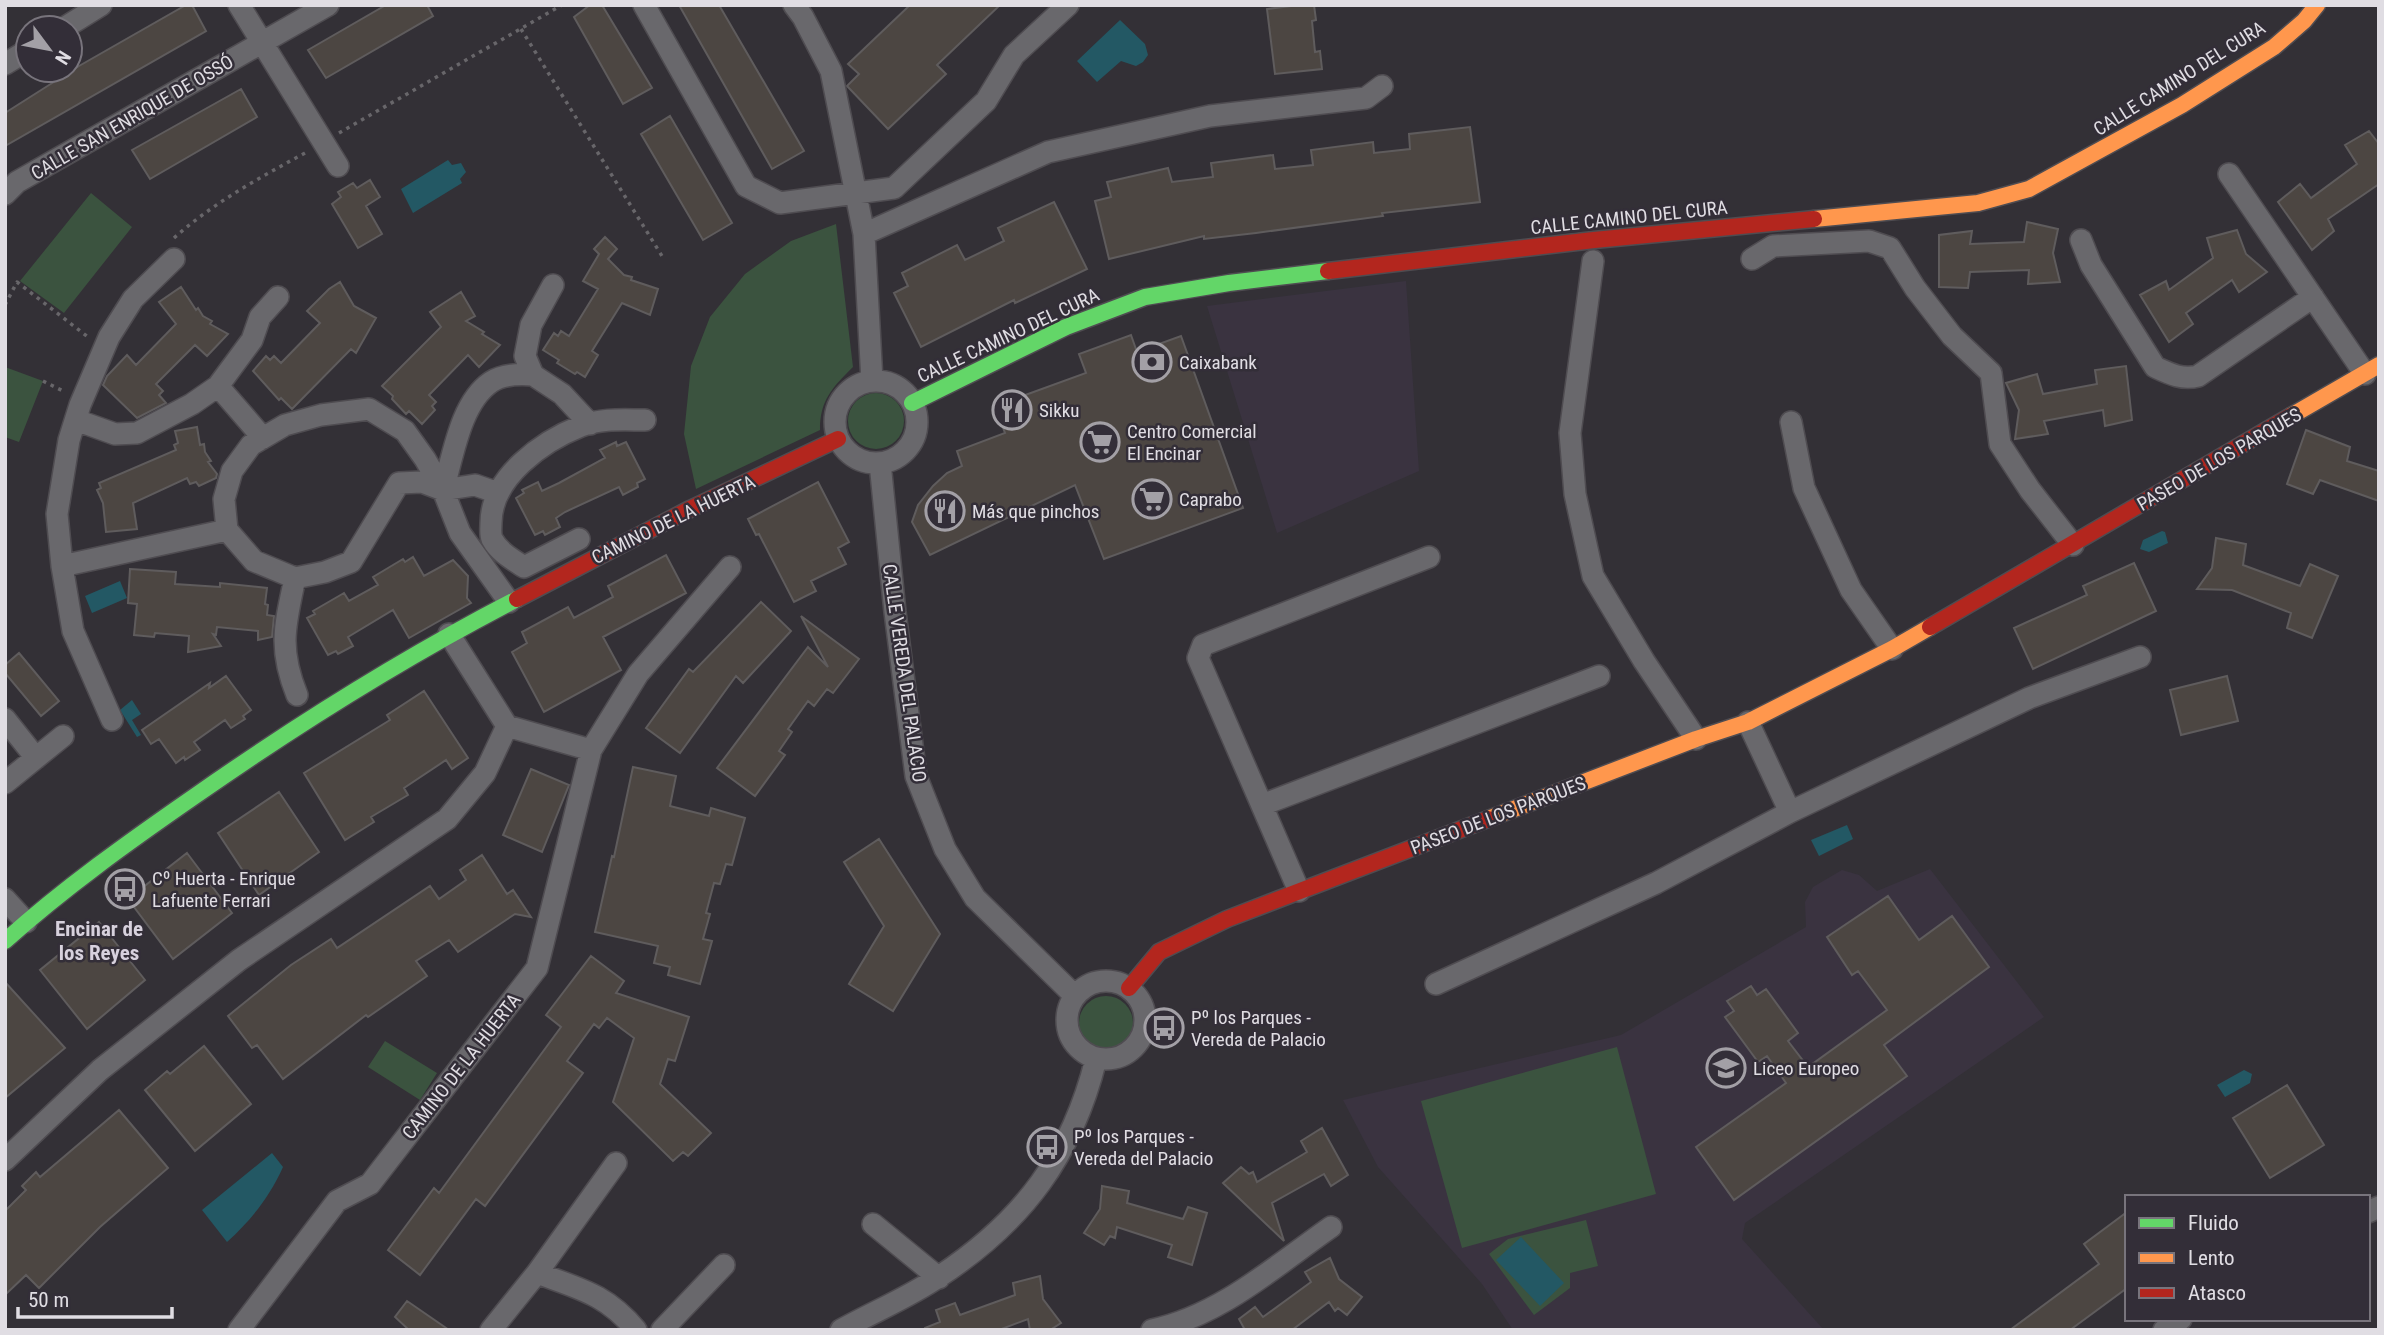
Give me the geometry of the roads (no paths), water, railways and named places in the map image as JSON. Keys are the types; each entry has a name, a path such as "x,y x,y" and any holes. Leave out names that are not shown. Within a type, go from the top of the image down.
{"street":[{"path":"84,16 101,5"},
{"path":"239,5 338,166"},
{"name":"CALLE SAN ENRIQUE DE OSSÓ","path":"5,194 17,182 328,5"},
{"path":"644,5 746,186 780,203 894,188 986,101 1014,55 1068,5"},
{"name":"CALLE CAMINO DEL CURA","path":"912,403 1066,327 1145,297 1229,283 1594,240 1978,203 2029,189 2076,166 2182,105 2274,47 2304,21 2317,5"},
{"path":"804,9 831,71 864,234 872,382"},
{"path":"864,234 1048,152 1210,116 1366,98 1382,86"},
{"name":"PASEO DE LOS PARQUES","path":"1129,988 1158,951 1227,919 1696,739 1748,722 1892,649 2372,369 2313,298 2229,174"},
{"path":"2081,240 2091,265 2155,367 2172,376 2198,376 2313,298"},
{"path":"1752,259 1773,246 1869,241 1889,248 1915,288 1952,336 1991,373 2000,444 2030,490 2073,545"},
{"path":"112,720 73,631 57,514 69,440 108,337 133,299 173,250"},
{"path":"1593,261 1570,433 1575,494 1593,576 1644,661 1696,739"},
{"path":"553,285 531,325 525,356 533,374 562,394 590,424"},
{"path":"76,420 115,434 137,433 191,404 218,386 252,340 260,317 278,296"},
{"path":"443,490 456,434 477,395 492,381 514,374 533,374"},
{"path":"872,382 888,383 902,391 912,403 916,418 915,434 907,448 895,458 880,463 863,461 848,453 838,439 835,424 837,409 845,395 857,386 872,382"},
{"path":"218,386 263,438"},
{"path":"498,493 475,485 443,490 422,482 399,483 351,562 325,572 295,578 254,561 227,530 224,499 232,471 251,445 297,421 369,409 405,432 425,459 443,490 460,533 509,602"},
{"name":"CAMINO DE LA HUERTA","path":"579,539 524,566 504,554 491,537 491,513 498,493 512,473 547,443 606,420 645,420"},
{"path":"1791,422 1804,488 1851,590 1892,649"},
{"name":"CAMINO DE LA HUERTA","path":"5,941 143,832 254,755 449,634 690,509 838,439"},
{"name":"CALLE VEREDA DEL PALACIO","path":"880,463 893,600 916,776 945,849 975,898 1075,996"},
{"path":"62,566 227,530"},
{"path":"1299,891 1198,657 1203,645 1429,557"},
{"name":"CAMINO DE LA HUERTA","path":"239,1330 337,1201 369,1184 537,968 590,750 638,674 730,567"},
{"path":"295,578 284,628 287,670 297,695"},
{"path":"449,634 507,726 590,750"},
{"path":"1436,984 1656,883 1790,812 2029,698 2140,657"},
{"path":"1262,805 1600,676"},
{"path":"5,719 36,758"},
{"path":"1748,722 1790,812"},
{"path":"5,1160 100,1070 240,960 447,819 485,773 507,726"},
{"path":"5,783 63,736"},
{"path":"5,899 26,922"},
{"path":"1095,982 1119,982 1129,988 1139,998 1146,1024 1134,1049 1110,1060 1096,1059 1084,1053 1069,1033 1069,1007 1075,996 1095,982"},
{"path":"841,1330 939,1278 995,1237 1030,1199 1060,1154 1087,1097 1096,1059"},
{"path":"491,1330 537,1273 616,1163"},
{"path":"873,1224 939,1278"},
{"path":"1152,1330 1178,1324 1217,1306 1331,1227"},
{"path":"662,1330 724,1265"},
{"path":"537,1273 600,1297 623,1314 636,1330"}],"water":[{"path":"1120,20 1145,44 1148,55 1136,66 1121,61 1097,82 1077,61"},
{"path":"448,160 452,165 461,163 466,172 460,179 462,183 413,213 401,189"},
{"path":"2165,532 2168,543 2149,552 2140,549 2143,540"},
{"path":"120,581 127,598 92,613 85,596"},
{"path":"132,700 141,714 132,720 141,735 137,737 120,710"},
{"path":"1847,825 1853,839 1819,856 1811,840"},
{"path":"2244,1070 2252,1074 2250,1083 2225,1097 2217,1085"},
{"path":"272,1153 283,1167 278,1178 259,1208 227,1242 202,1210"},
{"path":"1521,1237 1564,1283 1540,1306 1496,1260"}],"place":[{"name":"Caixabank","path":"1152,362"},
{"name":"Sikku","path":"1012,410"},
{"name":"Centro Comercial El Encinar","path":"1100,442"},
{"name":"Caprabo","path":"1152,499"},
{"name":"Más que pinchos","path":"945,511"},
{"name":"Cº Huerta - Enrique Lafuente Ferrari","path":"125,889"},
{"name":"Pº los Parques - Vereda de Palacio","path":"1164,1028"},
{"name":"Liceo Europeo","path":"1726,1068"},
{"name":"Pº los Parques - Vereda del Palacio","path":"1047,1147"}],"district":[{"name":"Encinar de los Reyes","path":"99,941"}]}
